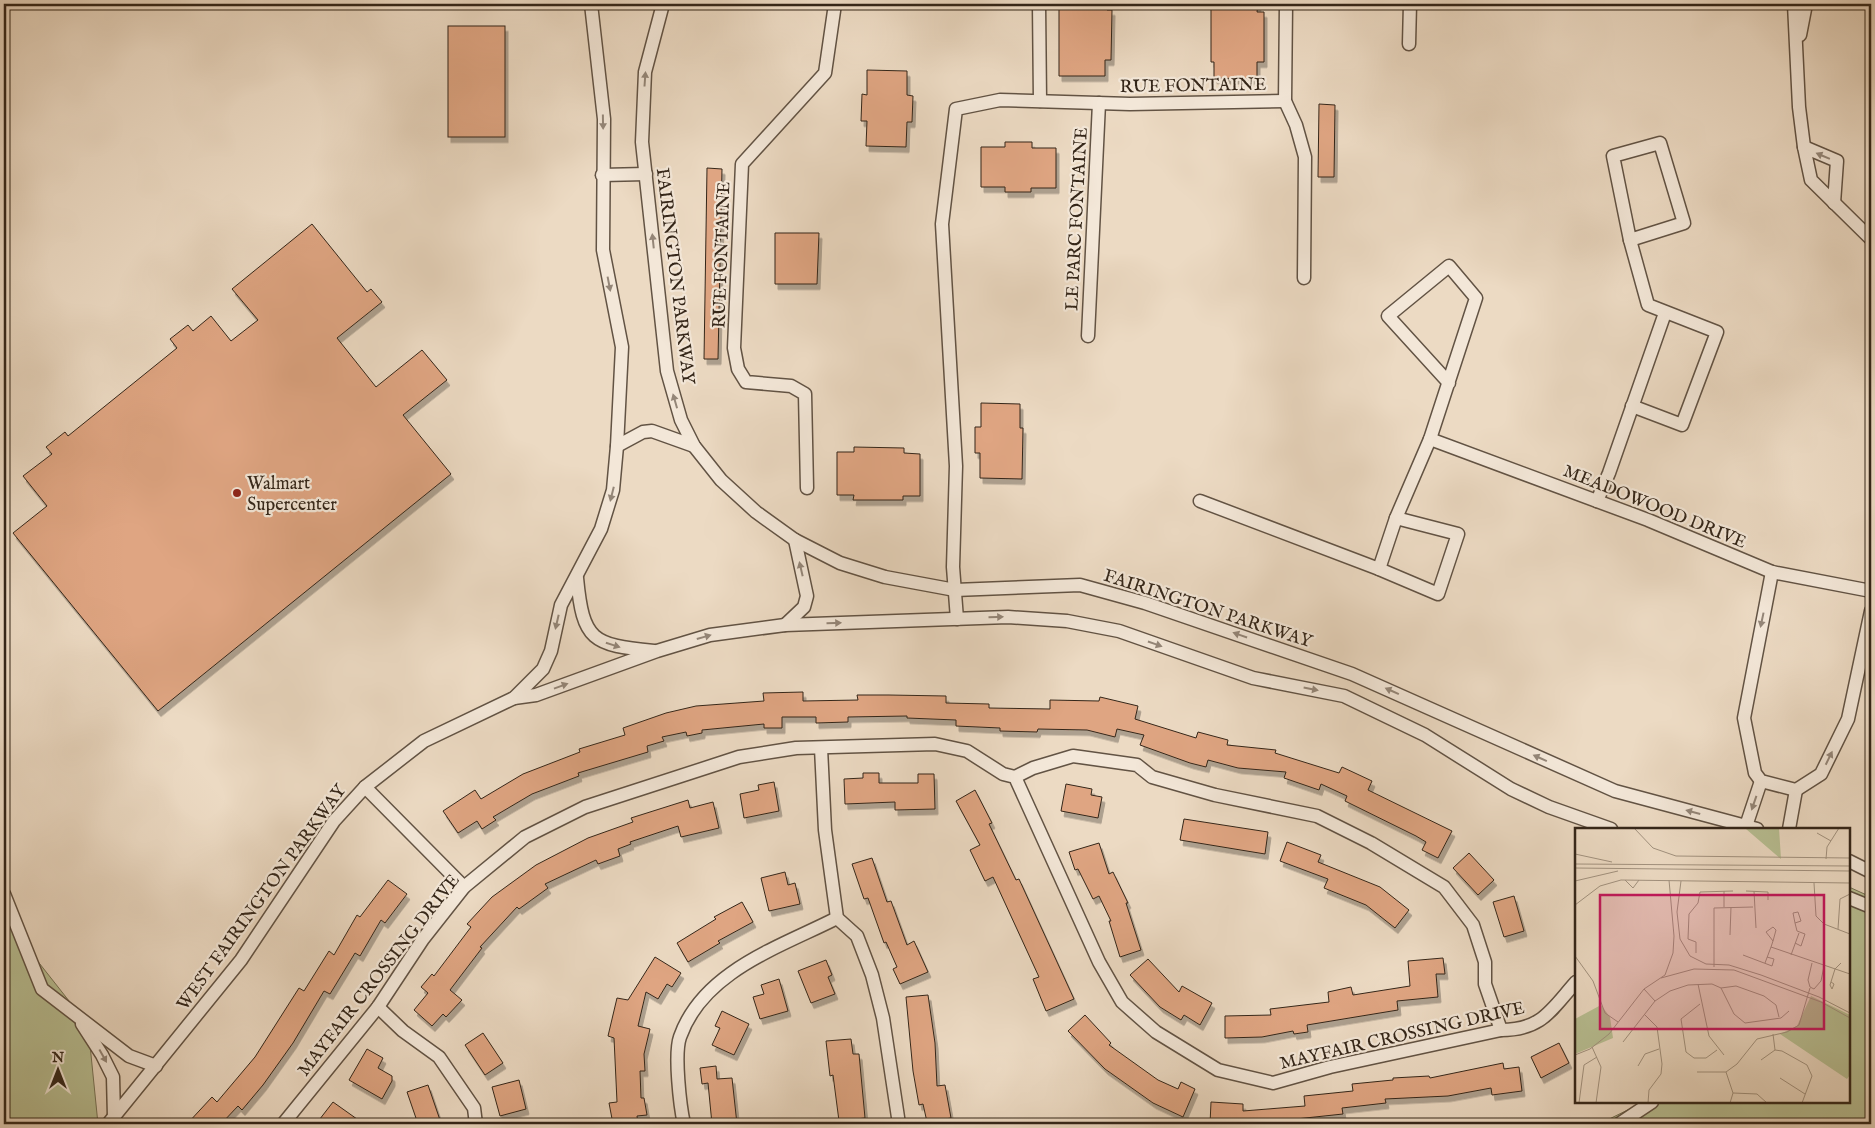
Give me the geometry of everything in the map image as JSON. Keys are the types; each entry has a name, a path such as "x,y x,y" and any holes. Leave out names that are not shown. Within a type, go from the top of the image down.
{"street":[{"path":"591,4 604,119 602,174 603,250 622,347 617,446"},
{"name":"FAIRINGTON PARKWAY","path":"663,4 645,72 642,142 667,371 681,420 694,446 721,480 756,512 795,540 840,562 885,577 955,590 1080,585 1145,603 1352,674 1615,791 1749,828"},
{"name":"RUE FONTAINE","path":"807,488 805,394 791,386 746,382 738,369 734,348 742,164 825,73 835,4"},
{"path":"1039,4 1040,101"},
{"path":"1285,102 1286,4"},
{"path":"1409,44 1410,4"},
{"path":"1794,4 1796,55 1804,147 1811,180 1871,239"},
{"path":"1796,55 1806,4"},
{"name":"RUE FONTAINE","path":"955,590 953,567 956,466 942,224 956,109 1000,100 1099,103 1285,102 1296,125 1305,157 1304,278"},
{"name":"LE PARC FONTAINE","path":"1088,336 1099,103"},
{"path":"1630,240 1684,223 1660,143 1613,156 1630,240 1648,305 1717,332 1682,425 1632,406"},
{"path":"1804,147 1837,162 1834,203"},
{"path":"602,174 646,174"},
{"path":"1379,569 1396,518 1430,439 1449,383 1476,298 1449,266 1388,316 1449,383"},
{"path":"1597,501 1609,473 1665,313"},
{"path":"617,446 643,432 652,431 694,446"},
{"name":"MEADOWOOD DRIVE","path":"1430,439 1648,520 1772,572 1871,591"},
{"name":"WEST FAIRINGTON PARKWAY","path":"111,1120 241,960 334,821 365,787 424,741 514,698 543,669 551,652 561,605 577,578 601,529 611,498 617,446"},
{"path":"1200,501 1379,569 1438,594 1458,534 1396,518"},
{"path":"785,625 804,607 807,596 795,540"},
{"path":"1772,572 1744,718 1755,773 1761,781 1796,790 1821,774 1848,719 1871,611"},
{"path":"577,578 584,623 595,636 612,647 657,651"},
{"path":"955,590 957,619"},
{"path":"514,698 536,695 657,651 710,635 785,625 1008,617 1066,620 1110,629 1253,678 1344,696 1425,735 1511,789 1549,807 1609,828"},
{"name":"MAYFAIR CROSSING DRIVE","path":"283,1124 378,1007 423,939 464,887 525,837 585,806 739,758 796,748 935,744 967,751 1003,774 1015,777 1099,962 1122,1002 1156,1032 1218,1070 1272,1083 1330,1067 1501,1030 1516,1030 1542,1020 1575,983"},
{"path":"821,748 825,830 837,918 858,936 872,975 883,1018 899,1124"},
{"path":"1015,777 1032,768 1073,756 1137,765 1152,777 1206,793 1317,816 1371,843 1444,887 1473,924 1485,962 1485,984 1501,1030"},
{"path":"1749,828 1761,781"},
{"path":"365,787 464,887"},
{"path":"1789,828 1796,790"},
{"path":"1850,861 1871,872"},
{"path":"4,894 42,989 129,1056 156,1066"},
{"path":"1850,898 1871,907"},
{"path":"684,1124 679,1099 679,1038 701,997 738,967 837,918"},
{"path":"378,1007 403,1031 438,1057 474,1108 476,1124"},
{"path":"76,1015 113,1076 111,1120"},
{"path":"1619,1124 1650,1103"}],"green space":[{"path":"1850,887 1871,897 1871,1124 1599,1124 1642,1103 1850,1103"},
{"path":"6,921 88,1025 98,1124 4,1124 4,922"}],"building":[{"path":"1063,4 1107,4 1107,10 1112,10 1111,60 1105,60 1105,76 1059,76 1059,9 1063,9"},
{"path":"1211,4 1258,4 1257,12 1264,12 1264,62 1257,62 1257,79 1214,78 1214,62 1211,62"},
{"path":"448,26 505,26 505,137 448,137"},
{"path":"867,70 907,71 907,95 913,96 912,122 907,122 906,147 866,146 867,121 861,121 862,94 867,95"},
{"path":"1319,104 1335,105 1334,177 1318,177"},
{"path":"1005,142 1032,142 1032,148 1056,148 1056,188 1031,188 1031,192 1005,192 1005,187 981,187 981,147 1005,147"},
{"path":"707,168 722,169 718,359 704,359"},
{"path":"312,224 367,292 371,289 382,302 337,338 376,387 422,350 447,380 403,415 451,474 158,711 13,533 47,506 23,476 52,454 46,447 65,432 68,436 177,348 170,339 188,325 193,331 211,316 231,341 258,320 232,289"},
{"path":"775,233 819,233 817,284 775,284"},
{"path":"981,403 1020,404 1020,428 1023,428 1022,479 980,478 980,453 975,453 975,427 981,427"},
{"path":"854,447 904,448 904,453 920,454 920,496 903,496 903,500 853,500 854,495 837,495 837,452 854,452"},
{"path":"803,692 803,701 858,700 857,695 946,696 946,703 989,704 989,708 1050,709 1050,700 1099,701 1100,697 1138,706 1135,719 1196,738 1198,732 1228,740 1227,745 1276,750 1275,753 1339,773 1342,767 1372,781 1368,790 1452,831 1438,858 1422,850 1426,842 1345,801 1347,796 1321,784 1319,790 1284,778 1286,772 1238,768 1208,760 1206,767 1190,763 1140,745 1144,735 1117,729 1115,737 1087,730 1038,729 1037,732 1000,731 1000,728 956,726 956,720 907,718 907,716 848,717 848,722 816,723 816,717 782,717 782,728 764,728 764,724 702,730 702,733 687,736 686,732 662,737 664,741 647,746 648,752 578,773 579,776 532,794 493,817 496,820 482,829 477,821 458,833 443,811 475,790 481,799 523,774 580,752 579,749 625,735 623,728 666,713 696,706 764,701 763,693"},
{"path":"863,773 879,773 879,783 918,783 918,774 934,774 935,809 895,810 895,802 845,804 844,779 863,778"},
{"path":"774,782 779,811 744,818 740,794 759,790 758,785"},
{"path":"1066,784 1092,789 1091,795 1102,797 1098,818 1061,811"},
{"path":"975,790 992,823 989,824 1016,880 1019,879 1074,999 1046,1011 1033,979 1039,977 993,877 985,881 970,850 980,845 956,801"},
{"path":"688,800 690,808 713,802 719,828 681,837 678,826 630,842 631,844 618,849 620,856 598,864 596,860 545,884 548,888 519,909 517,907 480,947 482,948 450,990 462,1000 446,1017 443,1014 432,1026 414,1010 428,993 421,987 432,974 434,976 471,927 467,924 492,897 536,865 588,838 633,822 631,818"},
{"path":"1184,819 1268,832 1265,854 1180,840"},
{"path":"1287,842 1321,855 1318,862 1380,887 1409,910 1395,928 1366,905 1324,888 1328,879 1280,861"},
{"path":"1099,843 1109,874 1113,872 1128,903 1126,903 1141,950 1120,957 1109,921 1111,921 1099,896 1093,899 1078,869 1075,870 1069,852"},
{"path":"1469,853 1494,880 1478,895 1453,868"},
{"path":"872,858 887,902 891,901 907,945 914,941 928,972 900,984 893,969 897,967 886,942 884,943 868,898 864,899 852,864"},
{"path":"785,872 788,885 795,883 800,904 769,911 761,878"},
{"path":"388,880 407,894 385,923 381,920 360,956 355,953 330,994 324,991 293,1043 263,1085 242,1110 238,1106 221,1124 187,1124 212,1097 217,1102 255,1057 299,988 304,991 329,951 334,955 357,915 360,917"},
{"path":"1514,896 1524,931 1504,937 1493,902"},
{"path":"742,902 753,922 718,941 720,943 688,962 677,943 716,919 714,917"},
{"path":"655,957 681,973 672,987 667,984 658,999 646,992 638,1026 650,1029 644,1054 645,1071 640,1071 641,1098 644,1098 647,1115 637,1116 638,1124 613,1124 609,1103 617,1102 614,1038 608,1036 617,998 628,1000"},
{"path":"1443,958 1445,974 1436,974 1438,997 1397,1001 1398,1010 1307,1025 1308,1032 1294,1034 1293,1031 1262,1037 1225,1038 1225,1016 1271,1015 1270,1009 1329,1002 1328,992 1351,987 1353,995 1410,986 1408,961"},
{"path":"1148,959 1179,992 1182,986 1212,1003 1200,1025 1184,1015 1181,1020 1160,1007 1130,975"},
{"path":"826,960 832,975 828,977 835,994 811,1003 798,971"},
{"path":"779,979 788,1011 760,1019 753,997 764,994 761,985"},
{"path":"928,995 935,1043 937,1086 945,1085 951,1118 927,1122 923,1104 919,1105 913,1071 906,997"},
{"path":"722,1011 749,1024 734,1055 712,1045 720,1028 715,1026"},
{"path":"1085,1015 1111,1043 1109,1045 1158,1080 1178,1089 1181,1082 1195,1089 1183,1117 1153,1103 1105,1069 1068,1031"},
{"path":"483,1033 503,1063 485,1075 465,1045"},
{"path":"851,1039 853,1054 859,1054 865,1118 839,1121 833,1075 830,1076 826,1041"},
{"path":"1559,1043 1569,1063 1541,1078 1531,1057"},
{"path":"367,1049 383,1058 378,1068 392,1076 392,1081 382,1099 349,1080"},
{"path":"1503,1063 1504,1069 1519,1067 1522,1091 1492,1095 1491,1088 1448,1096 1385,1099 1386,1103 1342,1108 1343,1114 1296,1119 1296,1124 1210,1124 1211,1102 1243,1104 1243,1111 1305,1106 1304,1096 1353,1091 1352,1084 1393,1080 1393,1078 1429,1076 1430,1078"},
{"path":"716,1066 717,1079 732,1078 737,1124 712,1124 708,1083 702,1084 700,1068"},
{"path":"519,1080 526,1109 500,1116 492,1087"},
{"path":"428,1085 440,1120 428,1124 418,1124 407,1092"},
{"path":"333,1102 364,1124 316,1124"}],"place":[{"name":"Walmart Supercenter","path":"237,493"}]}
